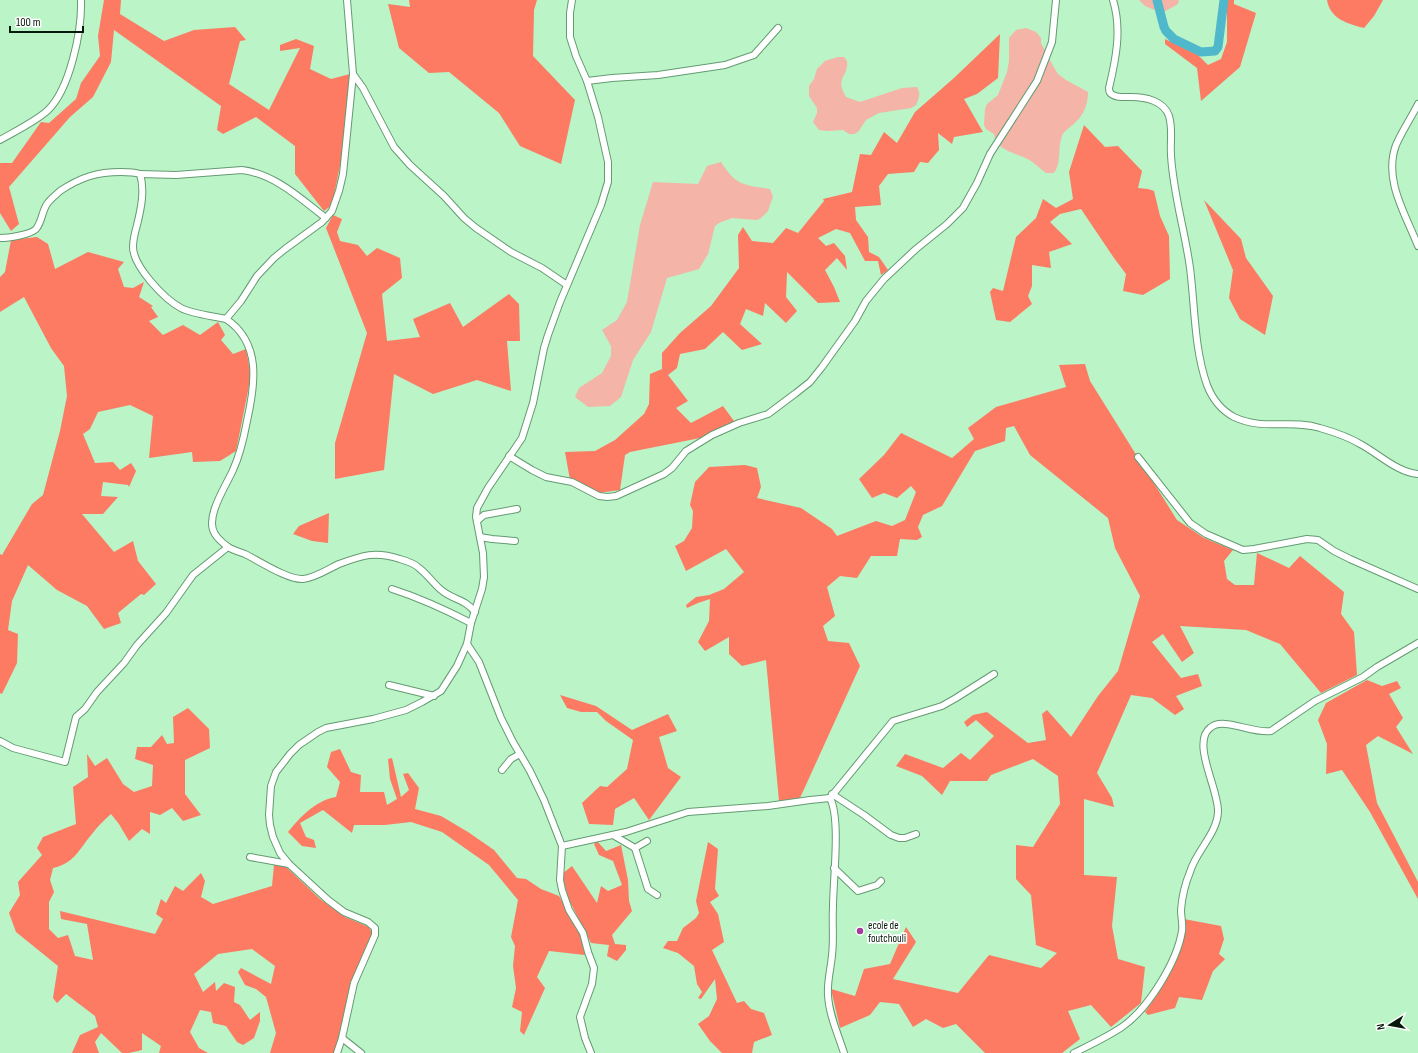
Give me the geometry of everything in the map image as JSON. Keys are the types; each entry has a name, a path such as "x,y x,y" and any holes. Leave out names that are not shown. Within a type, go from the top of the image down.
{"street":[{"path":"0,140 48,110 58,95 66,79 76,51 81,0"},
{"path":"226,320 241,301 257,276 284,249 326,218 332,211 335,204 343,174 353,74 347,0"},
{"path":"337,1053 342,1038 354,983 375,935 375,928 368,922 344,912 328,900 289,864 277,847 270,825 269,815 271,786 276,772 286,759 299,745 318,732 326,728 388,716 406,710 434,696 449,681 467,644 471,623 482,589 484,577 483,552 476,512 479,503 509,456 518,445 525,429 533,403 544,348 567,285 601,205 608,182 608,162 595,103 570,37 572,0"},
{"path":"509,456 546,477 572,482 599,496 616,496 664,474 672,468 686,451 712,435 739,423 768,414 810,382 855,321 866,301 884,279 916,249 947,224 963,208 977,183 990,154 1037,81 1052,42 1056,0"},
{"path":"1113,0 1118,32 1109,88 1110,92 1117,96 1140,97 1154,101 1166,108 1169,116 1172,134 1172,161 1190,267 1198,352 1208,386 1213,396 1223,409 1244,421 1259,424 1302,424 1318,427 1349,438 1396,466 1418,474"},
{"path":"587,81 658,75 725,65 754,55 778,28"},
{"path":"353,74 363,88 394,147 410,165 476,228 511,252 542,268 567,285"},
{"path":"1418,104 1396,147 1392,171 1395,189 1418,246"},
{"path":"0,238 12,237 36,229 49,200 70,184 91,175 104,173 135,172 140,174 176,174 242,170 253,172 286,187 326,218"},
{"path":"140,174 142,196 141,207 132,246 137,264 159,290 182,309 226,320 232,323 244,338 253,362 253,396 238,458 213,514 212,528 216,536 228,547 245,554 287,576 302,579 371,554 389,556 415,565 442,591 468,604 475,612"},
{"path":"231,314 232,323"},
{"path":"1138,456 1190,523 1221,542 1242,550 1254,550 1314,538 1350,559 1418,589"},
{"path":"477,522 484,515 517,509"},
{"path":"480,537 515,541"},
{"path":"0,741 14,748 65,762 76,718 85,709 97,692 124,664 194,576 228,547"},
{"path":"392,590 415,597 471,623"},
{"path":"1074,1053 1122,1027 1136,1015 1157,989 1174,955 1182,930 1182,898 1190,871 1217,819 1218,803 1203,750 1203,738 1207,730 1215,724 1222,723 1255,731 1271,731 1315,701 1363,677 1418,643"},
{"path":"467,644 479,662 501,718 539,788 562,846 560,880 562,890 569,910 583,933 594,968 592,984 580,1017 585,1038 592,1053"},
{"path":"562,846 613,835 688,812 768,806 831,796 893,721 942,706 994,674"},
{"path":"389,685 434,696"},
{"path":"502,770 511,759 520,754"},
{"path":"831,796 899,838 905,838 916,834"},
{"path":"831,796 834,816 835,849 832,956 828,994 829,1005 844,1053"},
{"path":"613,835 634,848 648,889 658,895"},
{"path":"634,848 647,841"},
{"path":"250,856 289,864"},
{"path":"834,868 858,891 877,885 881,881"},
{"path":"342,1038 361,1053"}],"shaded area":[{"path":"104,0 121,0 120,14 164,41 194,30 235,27 246,40 240,41 229,84 269,110 300,48 280,51 280,45 296,39 314,46 310,69 331,79 350,74 344,146 332,205 324,211 295,174 295,146 256,117 223,134 217,130 221,106 114,30 111,62 93,97 70,117 9,187 19,224 11,231 0,213 0,163 12,163 41,122 49,123 76,99 81,83 100,56 98,36"},
{"path":"409,0 537,0 534,10 533,56 575,100 561,164 520,146 499,113 449,72 429,73 399,48 388,4 410,7"},
{"path":"1139,0 1179,0 1178,4 1162,13 1145,6"},
{"path":"1227,0 1234,0 1234,4 1256,13 1240,67 1201,101 1197,68 1165,44 1165,39 1198,55 1208,65 1221,59 1227,42"},
{"path":"1327,0 1383,0 1374,16 1364,28 1341,20 1332,12"},
{"path":"1026,28 1036,32 1041,38 1041,43 1058,74 1088,92 1084,112 1074,124 1065,131 1063,135 1060,146 1059,160 1054,173 1046,173 1026,158 1003,148 999,145 994,134 986,129 984,125 985,109 987,104 998,95 1007,72 1009,61 1009,38 1016,30"},
{"path":"1000,34 998,78 977,94 964,99 983,132 954,137 952,144 938,133 939,150 928,163 920,162 914,172 888,174 879,186 881,205 855,207 856,220 868,237 869,252 879,257 888,270 881,275 878,261 865,261 850,233 836,229 818,238 826,246 834,243 845,256 847,270 837,258 825,270 840,302 818,303 787,272 786,297 797,311 786,323 765,303 763,316 746,309 740,324 762,344 742,350 723,332 705,349 680,354 677,368 668,375 688,401 676,408 691,423 723,406 734,421 701,439 630,452 625,455 620,490 598,493 570,480 565,452 595,451 615,440 644,414 649,404 650,374 662,369 662,353 680,333 711,306 739,268 738,235 743,227 752,241 773,243 786,228 798,233 824,201 823,199 852,192 860,154 871,155 884,132 897,143 915,112 954,78"},
{"path":"838,57 844,57 847,61 846,71 841,85 846,97 860,102 902,88 917,87 919,96 916,105 911,108 879,113 866,120 858,132 854,134 849,134 843,130 819,130 813,122 817,113 817,108 809,96 809,86 814,79 817,69 825,61"},
{"path":"1084,125 1105,147 1118,146 1142,171 1138,188 1154,191 1160,216 1169,236 1170,279 1143,295 1123,291 1126,274 1081,209 1060,214 1050,222 1072,244 1049,252 1051,268 1032,265 1032,286 1028,296 1032,304 1010,322 996,320 990,292 993,288 1003,291 1016,237 1036,218 1043,199 1056,208 1073,199 1069,172"},
{"path":"721,162 731,176 741,183 770,189 773,197 768,211 757,220 732,218 719,223 715,226 708,254 699,269 667,278 651,332 633,360 621,397 610,406 588,407 575,397 579,388 602,373 611,356 611,346 602,330 617,320 627,302 640,225 653,182 698,184 707,166"},
{"path":"1204,200 1241,239 1246,258 1273,296 1265,335 1240,319 1229,298 1233,270"},
{"path":"333,215 342,219 337,232 340,241 358,245 367,256 377,248 400,258 402,278 382,294 387,341 420,337 413,319 450,303 463,327 509,294 519,304 520,341 507,341 511,391 477,380 433,394 394,374 384,470 335,479 335,443 367,333 326,228"},
{"path":"37,237 48,244 55,269 88,252 124,262 118,269 124,287 133,288 144,282 139,297 153,306 151,307 158,317 149,321 163,335 183,325 200,335 218,322 225,335 221,340 233,354 246,349 251,376 236,451 220,461 193,462 192,452 149,458 153,416 130,405 98,412 90,429 83,434 95,463 113,462 120,470 131,463 136,471 129,487 128,485 103,482 101,496 118,497 103,514 82,514 114,552 133,541 138,561 156,584 144,595 141,594 118,613 121,623 104,629 87,606 57,590 28,565 12,601 8,630 18,634 17,663 2,694 0,693 0,554 2,555 32,504 43,495 60,431 67,396 64,366 51,348 24,297 0,312 0,277 5,272 11,240"},
{"path":"1085,364 1090,381 1177,520 1204,538 1233,550 1224,561 1227,579 1235,585 1254,585 1257,553 1289,568 1300,556 1344,592 1341,614 1354,632 1357,675 1321,693 1280,644 1246,630 1180,626 1194,653 1182,662 1163,634 1152,642 1181,678 1198,674 1202,686 1176,696 1184,709 1175,715 1152,698 1131,695 1097,773 1112,798 1114,807 1084,799 1084,875 1117,877 1112,926 1118,959 1145,967 1141,1003 1111,1027 1091,1005 1068,1011 1080,1039 1062,1053 985,1053 956,1024 943,1028 926,1019 913,1027 899,1004 880,1002 870,1015 840,1028 831,989 855,996 864,969 890,964 906,927 916,942 893,979 958,993 989,955 1041,968 1057,953 1036,945 1031,895 1016,879 1016,845 1033,847 1060,804 1058,776 1033,759 991,775 987,781 950,781 942,795 922,776 896,766 905,754 943,768 961,753 970,760 994,736 976,720 967,727 964,722 973,715 987,712 1028,743 1046,740 1042,714 1047,710 1071,737 1098,696 1118,671 1140,596 1115,548 1108,518 1030,455 1014,426 1006,428 1005,441 975,451 942,506 923,515 918,527 922,537 917,540 900,539 897,556 871,556 857,578 840,576 827,587 835,616 823,626 828,641 849,643 860,666 800,798 779,801 766,660 742,666 729,654 729,637 705,651 698,642 709,621 710,599 687,608 686,605 696,597 709,595 724,589 744,572 726,549 686,571 675,546 684,541 692,528 693,511 690,505 695,482 709,467 745,465 757,468 761,487 757,498 801,508 832,529 837,536 876,521 892,526 905,520 916,492 911,486 897,498 884,493 872,498 859,479 884,455 901,433 952,458 974,439 968,428 996,407 1066,387 1059,365"},
{"path":"329,513 328,543 312,541 293,534 299,526"},
{"path":"1367,680 1382,686 1397,681 1401,688 1389,694 1403,718 1396,727 1413,754 1378,736 1366,745 1377,803 1418,882 1418,899 1370,812 1342,770 1326,774 1327,744 1318,720 1326,703"},
{"path":"560,695 596,706 632,730 668,714 677,731 659,737 668,768 681,777 649,820 634,798 615,809 613,825 589,824 582,803 600,786 607,787 627,769 633,740 606,721 597,712 581,712 567,708"},
{"path":"188,708 209,729 210,748 185,760 185,794 201,815 183,821 172,808 160,815 150,812 150,834 142,829 129,841 111,814 96,829 72,859 67,863 53,868 50,880 54,892 49,902 49,929 58,938 68,935 75,956 93,960 87,924 61,919 60,911 155,934 163,919 156,914 161,899 166,903 175,886 183,891 201,873 205,881 201,897 213,904 272,886 274,865 285,866 320,899 345,917 369,927 373,935 352,981 334,1053 270,1053 276,1033 266,997 256,989 245,985 238,972 241,968 271,984 275,966 252,949 218,954 194,974 203,992 215,982 216,991 224,983 235,987 234,1002 240,1005 250,1020 260,1012 260,1021 254,1038 243,1045 237,1042 226,1026 213,1023 211,1012 200,1010 190,1032 199,1048 208,1053 159,1053 161,1046 142,1033 142,1050 122,1053 101,1033 95,1042 99,1053 72,1053 80,1035 98,1027 95,1016 66,994 57,1003 53,998 58,966 16,932 9,913 20,895 18,882 42,855 37,848 43,837 76,824 73,787 88,777 87,754 95,766 107,758 123,784 134,792 152,786 153,765 135,759 137,747 151,747 162,735 167,744 174,743 173,717"},
{"path":"340,749 351,772 361,775 360,792 384,792 387,805 397,799 390,779 388,759 392,758 401,797 409,790 403,774 408,773 419,788 415,809 441,816 468,832 494,850 517,878 526,879 541,889 559,896 579,931 585,955 549,951 537,977 545,988 524,1035 520,1031 522,1012 512,1007 516,988 513,966 515,946 511,937 518,900 489,865 442,832 411,822 385,825 354,825 352,833 323,810 300,823 306,837 314,840 316,848 302,846 288,832 303,815 315,805 336,797 340,782 327,767 331,752"},
{"path":"597,841 606,851 621,845 628,880 629,901 632,911 612,935 615,944 626,945 626,950 617,961 607,956 609,945 591,943 568,898 562,874 572,866 597,903 601,886 608,891 622,885 613,861 599,855 594,844"},
{"path":"708,842 718,849 715,889 719,896 710,902 718,914 724,942 712,950 737,1003 744,1001 751,1009 764,1013 772,1035 754,1042 752,1053 722,1053 710,1041 698,1024 709,1016 717,999 715,979 701,999 698,998 702,992 697,984 694,966 678,953 663,948 668,941 677,941 683,928 696,918 699,913 696,901"},
{"path":"1184,919 1221,926 1224,939 1219,954 1225,959 1213,971 1202,1000 1179,997 1175,1008 1148,1015 1145,1012 1167,980 1177,957 1181,945"}],"waterway":[{"path":"1157,0 1166,31 1174,39 1201,52 1215,51 1218,47 1224,0"}],"place":[{"name":"ecole de foutchouli","path":"860,931"}]}
